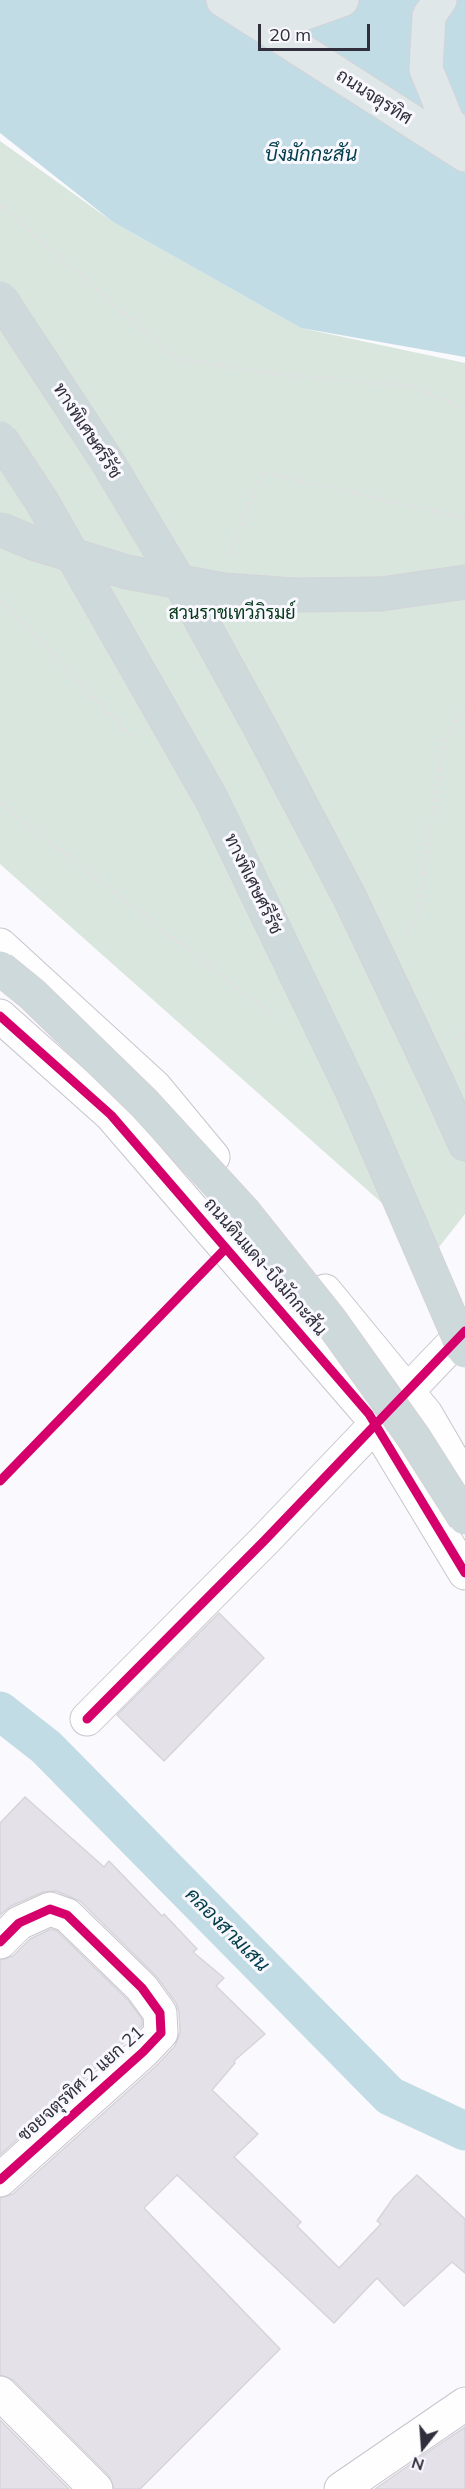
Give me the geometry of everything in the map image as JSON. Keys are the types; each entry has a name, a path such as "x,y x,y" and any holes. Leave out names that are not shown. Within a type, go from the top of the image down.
{"highway":[{"name":"ทางพิเศษศรีรัช","path":"0,298 107,461 229,671 350,898 465,1144"},
{"name":"ทางพิเศษศรีรัช","path":"0,438 41,500 212,800 355,1096 465,1351"},
{"path":"0,529 33,543 127,572 224,590 294,596 381,594 465,582"},
{"path":"0,968 32,994 144,1103 243,1211 330,1320 414,1438 465,1518"}],"main road":[{"name":"ถนนจตุรทิศ","path":"223,0 465,155"},
{"path":"252,0 300,15 342,0"},
{"path":"440,0 429,16 426,69 448,123 465,137"}],"street":[{"name":"ถนนดินแดง-บึงมักกะสัน","path":"0,945 155,1087 404,1386 426,1414 465,1481"},
{"name":"ถนนดินแดง-บึงมักกะสัน","path":"0,1016 111,1115 373,1419 465,1573"},
{"path":"87,1719 264,1541 465,1316"},
{"path":"404,1386 465,1331"},
{"name":"ซอยจตุรทิศ 2 แยก 21","path":"0,1942 19,1923 50,1910 67,1915 142,1988 160,2013 161,2032 143,2052 0,2180"},
{"path":"0,2393 96,2489"},
{"path":"341,2489 465,2404"}],"path":[{"path":"0,205 176,358 262,372 413,387 465,409"},
{"path":"0,599 138,743"},
{"path":"0,803 278,1021"},
{"path":"452,1045 465,1028"}],"green space":[{"name":"สวนราชเทวีภิรมย์","path":"0,141 113,222 301,328 465,363 465,1214 436,1251 0,864"}],"water":[{"name":"บึงมักกะสัน","path":"0,0 465,0 465,357 301,328 113,222 0,133"}],"building":[{"path":"219,1613 264,1658 164,1761 117,1715"},
{"path":"25,1797 104,1867 109,1861 162,1916 164,1914 197,1949 193,1952 224,1978 216,1986 265,2034 234,2061 235,2063 212,2090 258,2134 234,2157 301,2222 297,2226 339,2268 381,2224 377,2221 394,2197 417,2175 465,2219 465,2273 452,2262 404,2306 377,2278 334,2323 177,2175 144,2208 280,2349 140,2489 114,2489 109,2476 13,2380 0,2375 0,2198 13,2194 156,2066 175,2046 180,2032 176,2003 157,1977 80,1901 56,1891 43,1892 11,1906 0,1915 0,1823"},
{"path":"51,1929 57,1931 128,2000 142,2019 142,2026 0,2155 0,1960 13,1956 30,1939"},
{"path":"0,2420 69,2489 0,2489"},
{"path":"465,2427 465,2489 375,2489 425,2454"}],"waterway":[{"name":"คลองสามเสน","path":"0,1711 46,1747 390,2096 465,2131"}],"cycle path":[{"path":"0,1016 111,1115 369,1414 465,1573"},
{"path":"0,1481 226,1248"},
{"path":"87,1719 264,1541 465,1331"},
{"path":"0,1942 19,1923 50,1909 67,1915 142,1988 160,2013 161,2033 143,2052 0,2180"}]}
